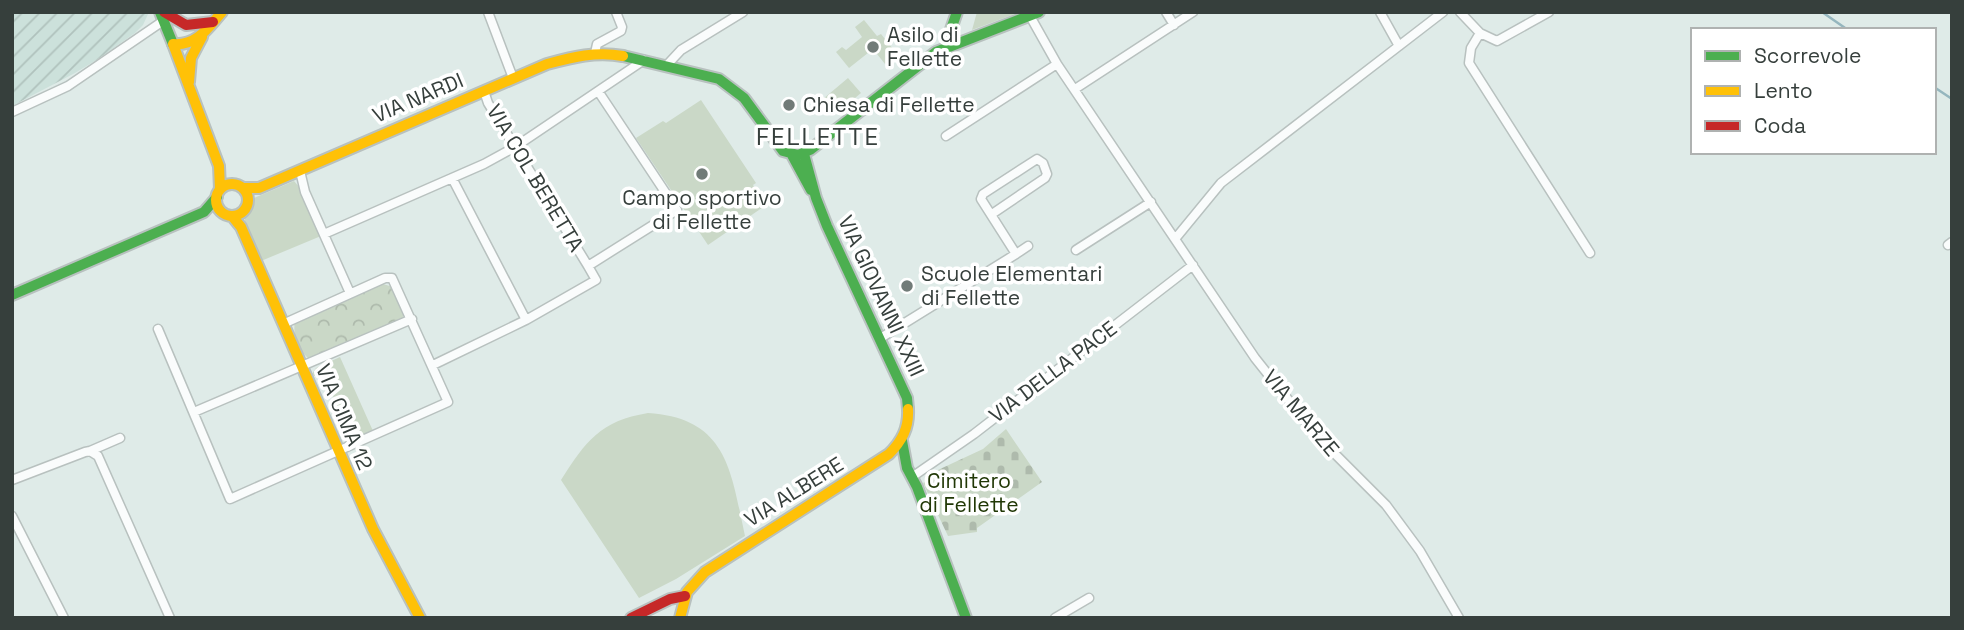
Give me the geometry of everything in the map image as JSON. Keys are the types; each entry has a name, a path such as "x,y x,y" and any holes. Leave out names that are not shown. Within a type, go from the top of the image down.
{"main road":[{"path":"189,88 191,58 202,37 222,12"},
{"path":"950,45 949,35 957,12"},
{"path":"816,198 798,154 826,138 914,67 950,45 1035,14"},
{"path":"162,15 186,25 213,22"},
{"path":"162,15 219,166 217,204 232,214"},
{"path":"173,44 178,38 213,22"},
{"path":"173,44 183,45 202,37"},
{"name":"VIA NARDI","path":"259,188 513,78 557,61 595,53"},
{"name":"VIA GIOVANNI XXIII","path":"595,53 644,60 713,77 733,88 748,103 783,151 798,154 906,398 909,413 907,426"},
{"name":"VIA GIOVANNI XXIII","path":"813,183 817,156 826,138"},
{"path":"219,166 239,186 248,200"},
{"path":"204,212 227,185 259,188"},
{"path":"12,295 204,212 232,214 259,188"},
{"name":"VIA CIMA 12","path":"232,214 241,227 373,529 420,618"},
{"name":"VIA ALBERE","path":"680,618 685,596 693,583 713,566 889,454 902,441 907,426"},
{"path":"902,441 909,472 966,618"},
{"path":"889,454 909,472"},
{"path":"631,618 670,598 685,596"}],"street":[{"path":"488,12 513,78"},
{"path":"595,53 597,44 621,31 616,12"},
{"path":"667,65 681,50 743,12"},
{"path":"1166,12 1174,24"},
{"path":"1075,89 1193,12"},
{"path":"1380,12 1399,46"},
{"path":"1175,239 1221,183 1443,12"},
{"path":"1460,12 1480,33 1497,41 1549,12"},
{"name":"VIA MARZE","path":"1035,14 1058,64 1263,368 1318,437 1385,505 1420,551 1459,618"},
{"path":"12,112 68,86 162,15"},
{"path":"1480,33 1471,48 1469,63 1590,253"},
{"path":"324,234 515,148 644,60"},
{"path":"946,136 1058,64"},
{"name":"VIA COL BERETTA","path":"484,91 488,103 587,265"},
{"path":"433,365 526,320 596,280 587,265 677,209 598,91"},
{"path":"992,214 1045,178 1047,174 1043,163 1037,159 983,194 981,199 1016,254"},
{"path":"300,171 305,192 350,293"},
{"path":"452,178 526,320"},
{"path":"1076,250 1151,202"},
{"path":"879,339 1028,246"},
{"name":"VIA DELLA PACE","path":"909,472 974,434 1194,265"},
{"path":"158,329 230,499 448,402 392,278 350,293 282,324"},
{"path":"194,412 412,319"},
{"path":"12,480 120,438"},
{"path":"90,451 100,460 170,618"},
{"path":"12,516 64,618"},
{"path":"1055,618 1089,598"}],"shaded area":[{"path":"12,12 149,12 143,25 135,33 98,59 12,106"}],"green space":[{"path":"977,12 1020,12 972,30"},
{"path":"864,20 877,36 881,34 897,54 894,56 897,60 892,64 890,60 885,64 873,49 849,68 836,52 842,47 846,50 862,37 855,27"},
{"path":"848,78 861,93 836,114 823,99"},
{"name":"Campo sportivo di Fellette","path":"701,100 756,183 753,185 766,205 708,245 636,138 663,121 666,123"},
{"path":"294,181 301,189 321,236 261,261 245,222 245,215 254,198"},
{"path":"383,284 393,287 404,314 402,319 310,359 303,353 296,338 295,323"},
{"path":"340,357 373,431 346,442 340,437 349,433 323,373 314,376 312,374 316,368"},
{"path":"648,413 675,417 695,425 710,437 729,470 745,536 676,579 639,598 561,480 578,454 606,427"},
{"name":"Cimitero di Fellette","path":"1006,429 1042,482 977,528 977,532 948,536 923,483 927,481 925,476 983,449"}],"waterway":[{"path":"1822,12 1845,28"},
{"path":"1936,88 1952,99"}],"traffic: fast":[{"path":"160,12 173,44"},
{"path":"950,45 949,35 957,12"},
{"path":"623,56 719,79 744,98 783,151 798,155 810,150 936,52 1039,12"},
{"path":"804,154 827,226 907,398 908,409"},
{"path":"792,155 811,190"},
{"path":"12,295 204,212 217,197"},
{"path":"902,441 907,468 917,487 966,618"}],"traffic: slow":[{"path":"173,44 195,39 207,30 222,12"},
{"path":"189,82 191,58 202,37"},
{"path":"173,44 219,166 220,189"},
{"path":"243,188 259,188 547,64 594,54 623,56"},
{"path":"232,184 243,189 248,200 243,211 232,216 221,211 216,200 221,189 232,184"},
{"path":"232,216 241,227 373,529 420,618"},
{"path":"680,618 687,592 705,572 889,454 904,434 908,409"}],"traffic: jam":[{"path":"164,12 186,25 213,22"},
{"path":"631,618 670,599 685,596"}],"place":[{"name":"Asilo di Fellette","path":"873,47"},
{"name":"Chiesa di Fellette","path":"789,105"},
{"name":"Campo sportivo di Fellette","path":"702,174"},
{"name":"Scuole Elementari di Fellette","path":"907,286"}],"district":[{"name":"FELLETTE","path":"818,137"}]}
